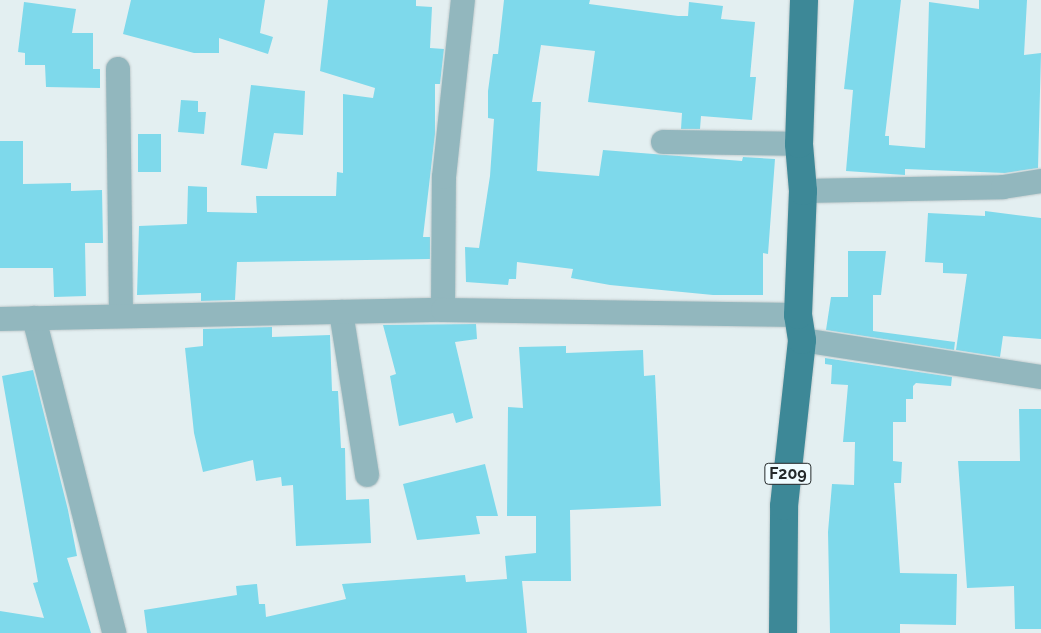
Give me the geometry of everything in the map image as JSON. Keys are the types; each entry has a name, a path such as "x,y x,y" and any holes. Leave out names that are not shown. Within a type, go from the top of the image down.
{"main road":[{"name":"F209","path":"783,633 784,506 800,328 803,191 799,144 804,0"}],"street":[{"path":"442,310 444,177 463,0"},
{"path":"118,69 121,316"},
{"path":"663,142 799,144"},
{"path":"803,191 1003,187 1041,181"},
{"path":"0,320 442,310 800,328 1041,377"},
{"path":"341,312 367,475"},
{"path":"34,318 114,633"}],"building":[{"path":"131,0 265,0 260,33 273,37 268,54 219,38 219,53 194,53 123,34"},
{"path":"328,0 416,0 416,6 432,7 430,48 444,49 440,84 435,84 435,134 423,237 430,237 430,259 237,262 235,300 201,301 201,293 137,295 139,226 187,224 188,186 207,187 207,212 257,213 256,196 336,196 337,172 343,173 343,94 373,98 375,88 320,71"},
{"path":"504,0 590,0 589,4 678,16 688,16 689,2 723,6 721,19 755,22 750,77 756,77 752,120 701,116 700,129 681,129 682,113 588,102 595,51 541,45 532,102 541,102 537,171 599,176 603,150 742,161 743,157 775,159 768,254 763,253 763,295 713,295 610,285 571,278 573,269 517,262 516,279 509,279 508,285 466,282 465,247 479,248 490,176 494,119 488,118 488,91 493,54 498,54"},
{"path":"854,0 901,0 885,136 889,136 889,145 925,148 929,2 979,9 979,0 1027,0 1024,55 1041,53 1038,168 1005,173 905,169 905,175 846,171 853,90 844,89"},
{"path":"24,2 76,9 72,33 93,33 93,69 100,69 100,88 46,87 45,65 25,65 25,53 18,52"},
{"path":"251,85 305,91 303,135 274,133 267,169 241,165"},
{"path":"181,100 198,101 198,112 206,112 204,134 178,132"},
{"path":"138,134 161,134 161,172 138,172"},
{"path":"0,141 23,141 23,184 71,183 71,191 102,190 103,243 85,243 86,296 54,297 53,268 0,268"},
{"path":"985,211 1041,218 1041,339 1003,336 1000,357 956,350 967,274 943,273 943,263 925,262 928,213 985,216"},
{"path":"848,251 886,251 881,295 873,295 873,331 955,342 954,350 826,330 831,297 848,297"},
{"path":"476,324 477,339 455,342 473,418 456,423 453,413 399,426 390,376 396,374 383,325"},
{"path":"272,327 272,337 330,335 332,391 338,391 341,448 345,448 346,500 369,499 371,543 296,546 293,485 282,486 281,477 256,481 253,460 203,472 194,433 185,348 203,346 203,329"},
{"path":"566,346 566,353 643,350 644,376 655,375 661,506 570,510 571,581 522,581 527,633 147,633 144,610 237,595 236,586 257,584 259,604 265,604 266,617 346,599 342,584 465,575 466,582 507,579 505,556 536,553 536,516 507,516 508,407 523,408 519,347"},
{"path":"825,358 952,377 951,386 916,383 913,386 913,399 906,399 906,422 893,422 893,461 902,462 901,483 894,483 900,573 957,574 956,625 900,624 900,633 830,633 828,532 832,484 854,485 855,442 843,442 848,385 831,384 832,365 825,364"},
{"path":"33,370 68,510 77,556 67,558 91,633 0,633 0,611 44,618 33,583 38,582 2,376"},
{"path":"1019,409 1041,409 1041,629 1015,629 1014,586 967,588 958,461 1020,461"},
{"path":"485,464 498,516 476,516 480,534 417,540 403,484"}]}
